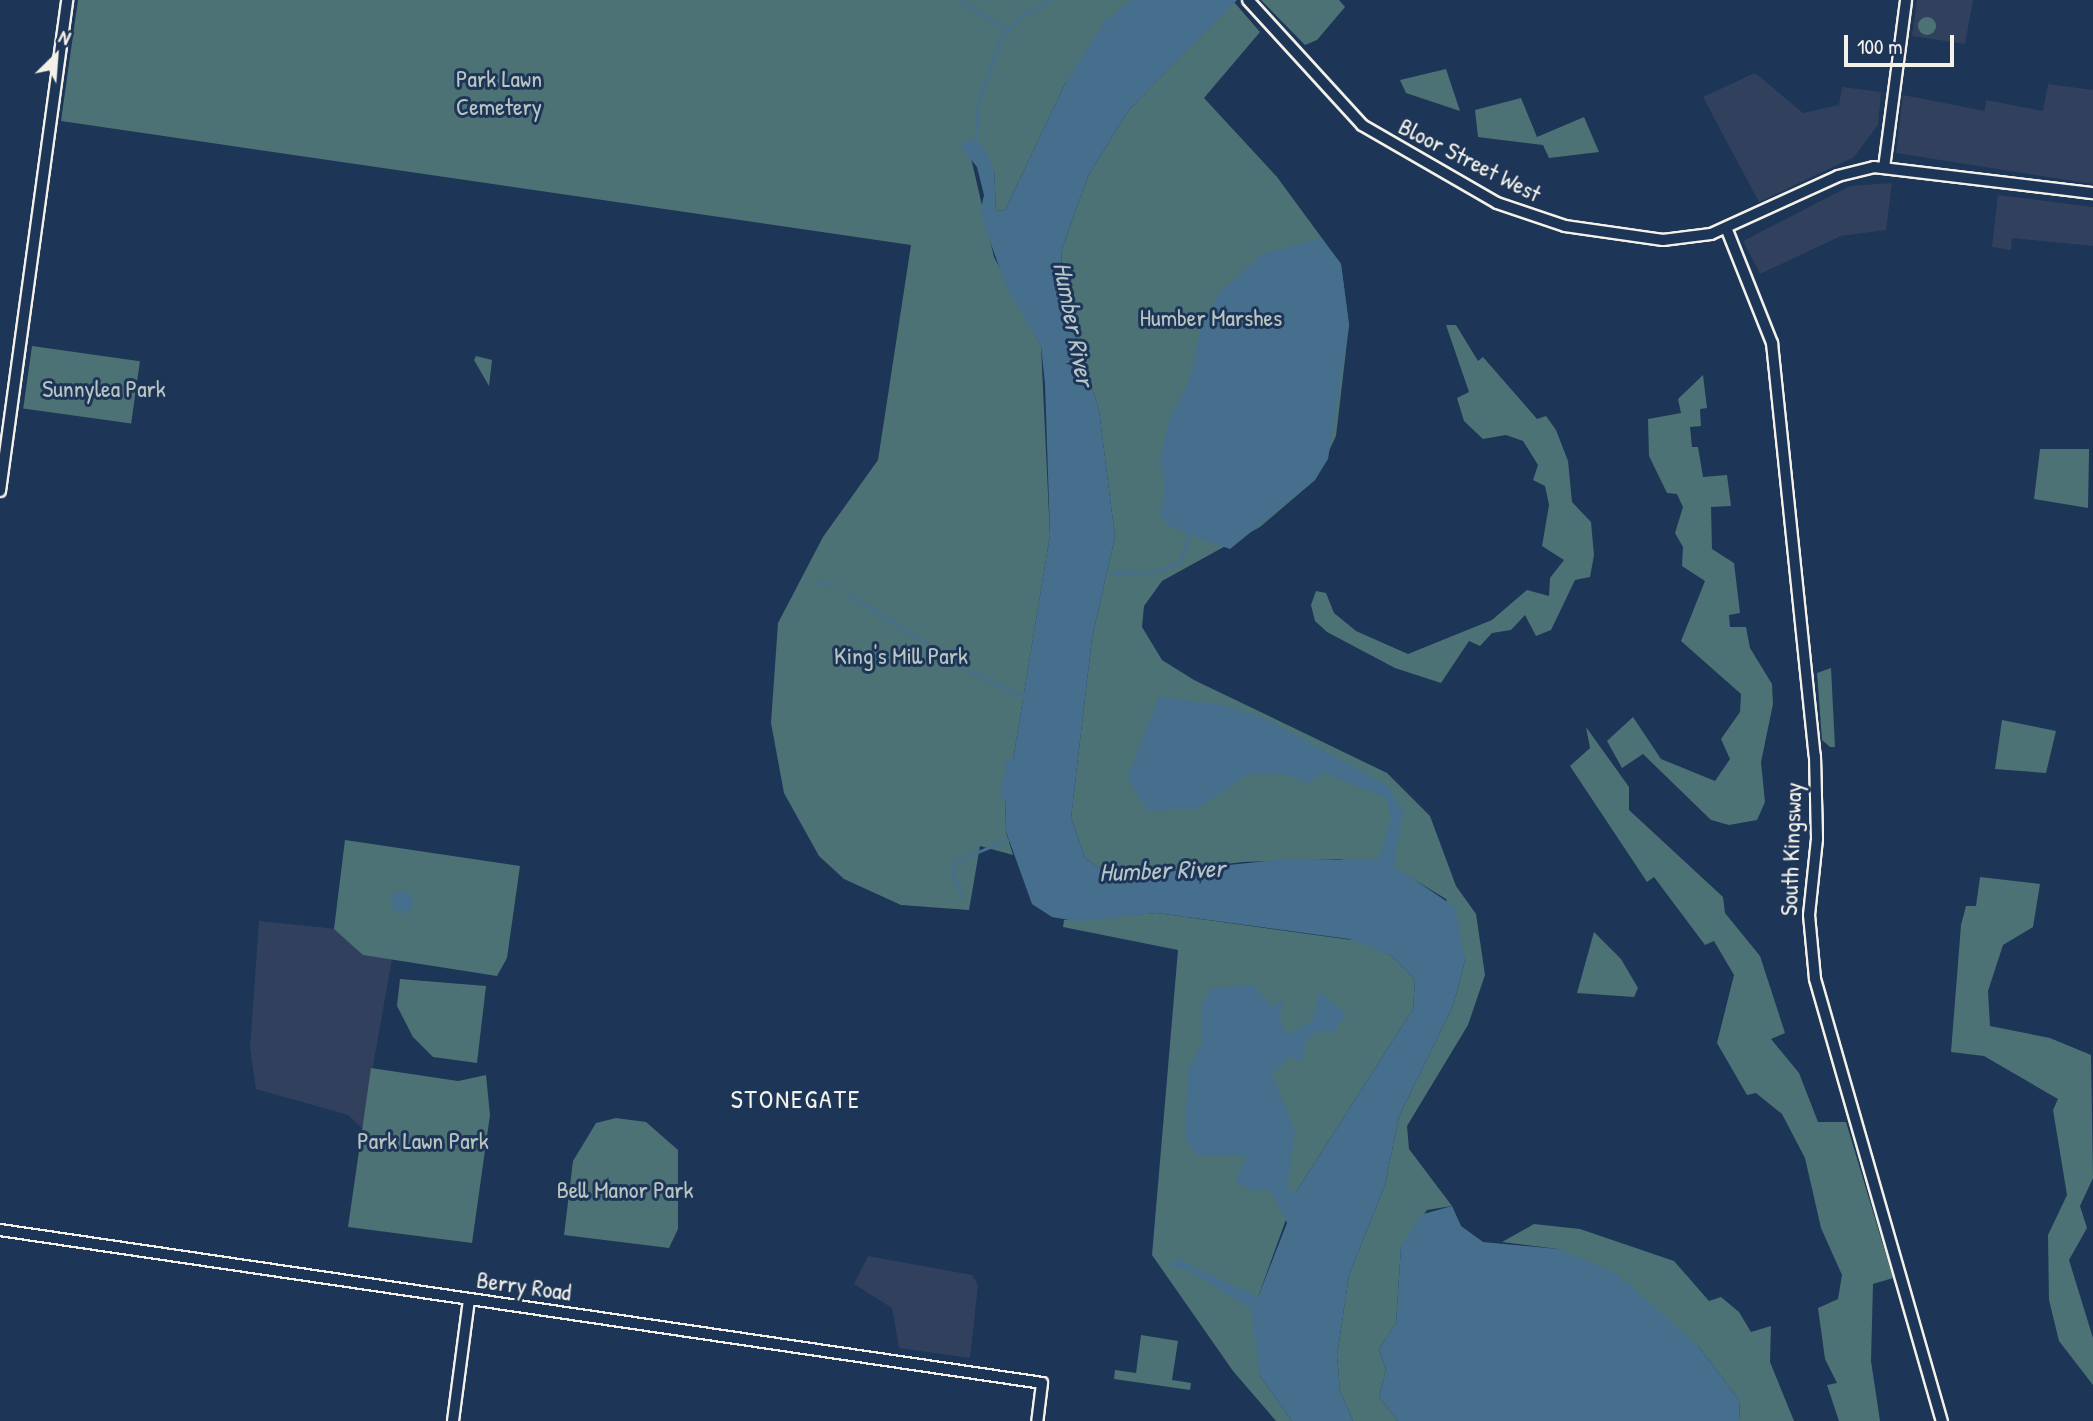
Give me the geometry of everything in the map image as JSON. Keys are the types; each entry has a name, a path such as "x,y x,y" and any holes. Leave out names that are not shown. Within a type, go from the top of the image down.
{"main road":[{"name":"Bloor Street West","path":"1248,0 1362,125 1509,208 1565,226 1663,240 1727,230 1838,176 1884,168 2093,194"}],"street":[{"path":"0,491 67,0"},
{"path":"1884,168 1906,0"},
{"name":"South Kingsway","path":"1727,230 1772,344 1815,756 1817,839 1809,915 1815,979 1942,1421"},
{"name":"Berry Road","path":"0,1230 1042,1383 1037,1421"},
{"path":"453,1421 469,1300"}],"shaded area":[{"path":"1131,0 1237,0 1128,111 1088,176 1062,249 1060,289 1099,410 1115,537 1092,638 1071,818 1085,858 1113,877 1286,859 1379,860 1391,819 1387,798 1322,772 1308,784 1289,775 1251,773 1196,809 1148,811 1127,778 1159,696 1225,706 1264,718 1387,785 1403,811 1394,866 1455,907 1465,961 1453,1006 1399,1116 1385,1185 1349,1275 1337,1356 1340,1391 1353,1421 1292,1421 1260,1376 1251,1309 1190,1271 1167,1264 1179,1260 1258,1297 1287,1223 1270,1189 1252,1191 1236,1181 1246,1156 1197,1155 1185,1140 1188,1069 1202,1043 1201,1005 1211,988 1253,985 1273,1007 1283,999 1280,1022 1287,1034 1313,1021 1319,992 1346,1014 1334,1033 1318,1031 1307,1039 1302,1063 1291,1056 1272,1074 1295,1131 1288,1180 1289,1192 1296,1192 1413,1009 1415,979 1392,956 1349,939 1157,913 1075,921 1052,917 1032,904 1005,829 1006,801 1000,794 1007,759 1013,760 1050,535 1045,384 1041,346 1006,286 980,213 984,195 977,167 960,146 969,140 983,146 994,169 996,211 1005,210 1065,84 1105,21"},
{"path":"1917,0 1973,0 1965,44 1912,36"},
{"path":"1755,73 1803,113 1839,105 1842,87 1881,92 1878,125 1854,157 1759,202 1703,97"},
{"path":"2048,84 2093,90 2093,184 1896,153 1903,95 1985,111 1986,100 2043,111"},
{"path":"1892,183 1886,230 1841,236 1760,274 1743,241 1850,186"},
{"path":"1998,195 2093,207 2093,246 2012,238 2011,250 1992,247"},
{"path":"1321,238 1341,264 1349,325 1328,459 1315,480 1230,549 1168,526 1160,513 1165,489 1160,462 1169,419 1189,383 1200,330 1219,293 1262,254"},
{"path":"402,891 410,894 413,902 410,910 402,913 394,910 391,902 394,894"},
{"path":"259,921 337,929 363,955 392,959 362,1128 348,1115 256,1089 250,1048"},
{"path":"1452,1206 1461,1226 1483,1242 1558,1249 1616,1273 1699,1347 1739,1400 1740,1421 1398,1421 1379,1397 1386,1370 1379,1349 1396,1323 1401,1247 1420,1215"},
{"path":"868,1256 972,1275 978,1285 970,1358 899,1348 892,1308 854,1284"}],"green space":[{"name":"King's Mill Park","path":"78,0 1131,0 1065,84 1005,210 996,211 994,169 971,158 994,257 1041,346 1050,535 1013,760 1007,760 1005,829 1013,855 980,846 969,910 901,905 844,879 819,856 784,793 771,723 778,623 823,537 878,460 911,245 61,121"},
{"path":"1261,0 1339,0 1345,7 1317,40 1305,45"},
{"name":"Humber Marshes","path":"1234,2 1260,32 1204,98 1277,177 1341,264 1349,325 1336,436 1315,480 1260,527 1162,581 1144,606 1142,627 1162,660 1194,680 1387,773 1430,816 1456,886 1476,914 1485,975 1468,1025 1407,1126 1409,1149 1452,1206 1427,1210 1401,1247 1396,1323 1379,1349 1386,1370 1379,1397 1398,1421 1353,1421 1340,1391 1337,1356 1349,1275 1385,1185 1399,1116 1453,1006 1465,961 1446,899 1398,870 1339,859 1243,862 1113,877 1085,858 1071,818 1092,638 1115,537 1099,410 1060,289 1062,249 1088,176 1128,111"},
{"path":"1927,17 1933,20 1936,26 1933,32 1927,35 1921,32 1918,26 1921,20"},
{"path":"1446,69 1460,111 1406,93 1400,80"},
{"path":"1521,98 1537,137 1584,117 1599,152 1549,158 1543,145 1478,137 1475,110"},
{"path":"1446,325 1456,325 1478,361 1483,357 1537,419 1546,416 1556,430 1568,461 1572,502 1591,522 1594,555 1590,577 1575,580 1551,630 1536,636 1525,615 1511,630 1492,633 1480,646 1469,641 1441,683 1395,668 1327,632 1315,621 1311,605 1316,591 1326,593 1334,613 1356,631 1408,654 1492,620 1527,590 1549,596 1550,578 1564,560 1542,546 1549,505 1545,486 1533,480 1538,465 1523,441 1506,435 1483,439 1464,421 1457,398 1469,392"},
{"name":"Sunnylea Park","path":"32,346 140,361 131,424 23,408"},
{"path":"476,356 492,360 489,386 474,360"},
{"path":"1703,375 1707,408 1700,409 1701,426 1690,427 1692,447 1698,447 1703,477 1727,475 1731,506 1711,507 1712,549 1734,563 1740,613 1729,615 1730,627 1746,627 1750,648 1772,684 1773,704 1761,762 1765,802 1757,820 1729,825 1711,820 1643,754 1622,768 1607,741 1633,717 1661,759 1715,781 1730,759 1721,739 1740,712 1741,694 1681,641 1705,581 1682,566 1683,547 1675,533 1683,507 1677,494 1667,493 1649,456 1648,419 1681,413 1678,399"},
{"path":"2090,400 2088,508 2034,499 2040,449 2089,449"},
{"path":"1831,668 1835,747 1830,747 1822,740 1817,673"},
{"path":"2002,720 2056,731 2046,773 1995,769"},
{"path":"1586,727 1629,787 1629,810 1723,897 1725,913 1760,956 1785,1033 1771,1039 1799,1073 1818,1122 1846,1122 1893,1278 1873,1284 1871,1361 1880,1421 1839,1421 1827,1385 1837,1383 1825,1359 1818,1308 1838,1299 1842,1275 1821,1228 1805,1158 1782,1114 1756,1093 1747,1095 1717,1043 1734,975 1714,941 1705,945 1654,877 1647,882 1570,766 1590,748"},
{"path":"345,840 520,866 507,958 497,976 363,955 334,929"},
{"path":"1980,877 2040,884 2033,927 2003,945 1988,991 1990,1026 2050,1038 2091,1055 2093,1178 2080,1206 2087,1228 2069,1260 2093,1338 2093,1385 2059,1341 2049,1300 2048,1235 2067,1195 2053,1110 2058,1099 1984,1056 1951,1052 1961,925 1966,906 1976,906"},
{"path":"1157,913 1359,941 1392,956 1415,979 1413,1009 1296,1192 1258,1297 1260,1376 1292,1421 1276,1421 1233,1371 1152,1255 1178,950 1063,927 1064,920"},
{"path":"1594,932 1621,959 1638,988 1634,997 1577,993"},
{"path":"400,979 486,986 477,1063 433,1057 413,1037 397,1006"},
{"name":"Park Lawn Park","path":"371,1068 458,1081 486,1075 490,1115 472,1243 348,1227"},
{"name":"Bell Manor Park","path":"616,1118 646,1122 678,1150 678,1229 669,1248 564,1235 573,1161 596,1123"},
{"path":"1534,1224 1580,1229 1674,1261 1709,1301 1721,1297 1739,1312 1751,1332 1771,1326 1770,1362 1794,1421 1740,1421 1739,1400 1699,1347 1558,1249 1502,1242"},
{"path":"1141,1335 1178,1341 1172,1380 1191,1383 1190,1390 1114,1379 1115,1370 1136,1373"}],"waterway":[{"path":"961,0 1006,30"},
{"path":"975,144 978,103 999,43 1017,18 1051,0"},
{"path":"1112,573 1156,572 1180,562 1189,534"},
{"path":"819,582 832,585"},
{"path":"850,595 962,666"},
{"path":"969,671 1023,696"},
{"path":"963,899 952,874 956,861 1007,840"}],"district":[{"name":"STONEGATE","path":"796,1099"}],"park label":[{"name":"Park Lawn Cemetery","path":"499,93"}],"water label":[{"name":"Humber River","path":"1074,324"},
{"name":"Humber River","path":"1162,870"}]}
